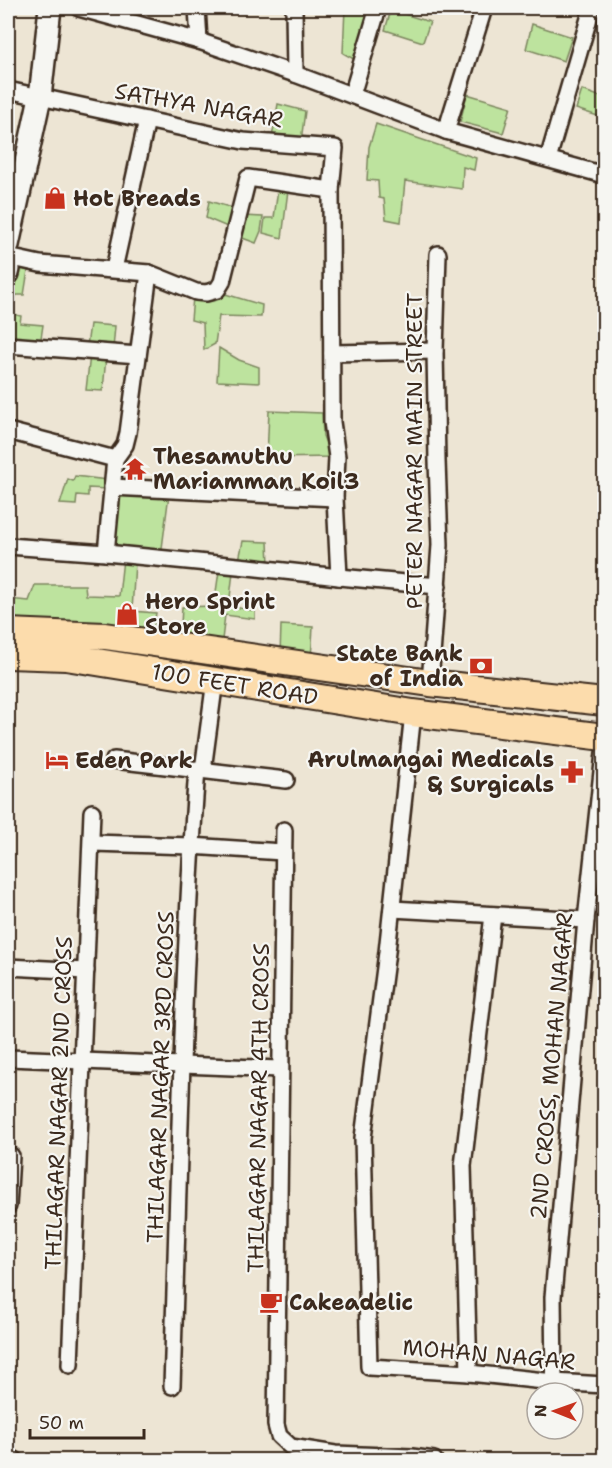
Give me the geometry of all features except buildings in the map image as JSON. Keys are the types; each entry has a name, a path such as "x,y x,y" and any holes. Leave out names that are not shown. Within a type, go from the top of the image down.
{"highway":[{"name":"100 FEET ROAD","path":"8,632 105,636 430,683 604,702"},
{"name":"100 FEET ROAD","path":"8,655 66,657 413,713 604,737"},
{"path":"8,666 43,664 66,657"}],"main road":[{"path":"8,245 40,98 50,8"},
{"path":"8,265 8,273"}],"street":[{"path":"79,8 199,41 446,130 604,175"},
{"path":"197,8 199,41"},
{"path":"294,8 294,74"},
{"path":"352,95 378,8"},
{"path":"446,130 484,8"},
{"path":"548,159 592,8"},
{"name":"SATHYA NAGAR","path":"8,90 243,141 335,148 331,190 332,422 336,457 335,498 339,577"},
{"path":"114,269 147,120"},
{"path":"8,257 40,264 149,273 196,292 217,290 222,282 248,178 331,190"},
{"name":"PETER NAGAR MAIN STREET","path":"430,683 440,545 435,351 438,254"},
{"path":"106,553 115,459 128,433 149,273"},
{"path":"8,345 138,355"},
{"path":"333,353 435,351"},
{"path":"8,430 115,459"},
{"path":"112,487 335,498"},
{"path":"8,546 106,553 438,586"},
{"name":"THILAGAR NAGAR 3RD CROSS","path":"172,1386 191,846 200,769 215,680"},
{"path":"413,713 392,909 586,920"},
{"name":"2ND CROSS, MOHAN NAGAR","path":"554,1381 553,1297 586,920 604,753"},
{"path":"114,760 286,780"},
{"name":"THILAGAR NAGAR 2ND CROSS","path":"70,1365 92,812"},
{"name":"THILAGAR NAGAR 4TH CROSS","path":"284,831 276,1425 279,1436 290,1454"},
{"path":"92,843 284,852"},
{"name":"MOHAN NAGAR","path":"392,909 363,1138 369,1367 469,1373 537,1381"},
{"path":"469,1373 463,1166 493,915"},
{"path":"8,967 87,971"},
{"path":"8,1058 280,1069"},
{"path":"8,1206 11,1156"},
{"name":"MOHAN NAGAR","path":"585,1384 604,1385"},
{"path":"290,1454 335,1457 412,1457 433,1460"},
{"path":"8,1460 15,1461"}],"green space":[{"path":"345,8 373,8 357,61 343,53"},
{"path":"391,10 430,22 423,42 385,30"},
{"path":"532,24 572,37 564,61 526,49"},
{"path":"582,90 604,98 604,118 576,109"},
{"path":"467,94 511,107 503,133 460,122"},
{"path":"278,104 305,111 301,141 272,137"},
{"path":"376,124 476,158 474,170 463,167 462,189 405,181 401,222 386,219 384,199 379,198 378,181 367,180 369,147"},
{"path":"278,189 288,190 282,238 263,233 265,218 274,218"},
{"path":"209,201 236,209 232,229 206,218"},
{"path":"243,216 263,217 256,243 237,236"},
{"path":"16,262 29,264 24,295 16,295 12,314 21,316 20,323 43,325 40,345 8,342 8,288"},
{"path":"222,293 262,305 261,317 219,316 215,344 204,350 203,323 191,320 193,297"},
{"path":"90,324 115,326 113,349 87,346"},
{"path":"219,348 239,360 259,367 259,383 217,381"},
{"path":"90,355 106,356 103,391 86,390"},
{"path":"269,411 322,413 323,436 332,457 267,458"},
{"path":"75,476 107,480 107,489 88,488 88,496 77,495 76,505 60,504 68,479 73,481"},
{"path":"117,491 169,494 161,556 113,551"},
{"path":"243,541 268,542 269,564 239,560"},
{"path":"123,559 135,562 132,611 156,613 152,637 8,628 8,599 29,601 35,585 85,585 86,595 119,596"},
{"path":"219,571 233,572 229,606 255,611 255,619 225,615 221,648 180,642 182,607 214,606"},
{"path":"281,625 313,627 311,659 280,655"}],"place":[{"name":"Hot Breads","path":"55,198"},
{"name":"Thesamuthu Mariamman Koil3","path":"135,469"},
{"name":"Hero Sprint Store","path":"127,614"},
{"name":"State Bank of India","path":"481,666"},
{"name":"Eden Park","path":"57,760"},
{"name":"Arulmangai Medicals & Surgicals","path":"572,772"},
{"name":"Cakeadelic","path":"271,1302"}]}
